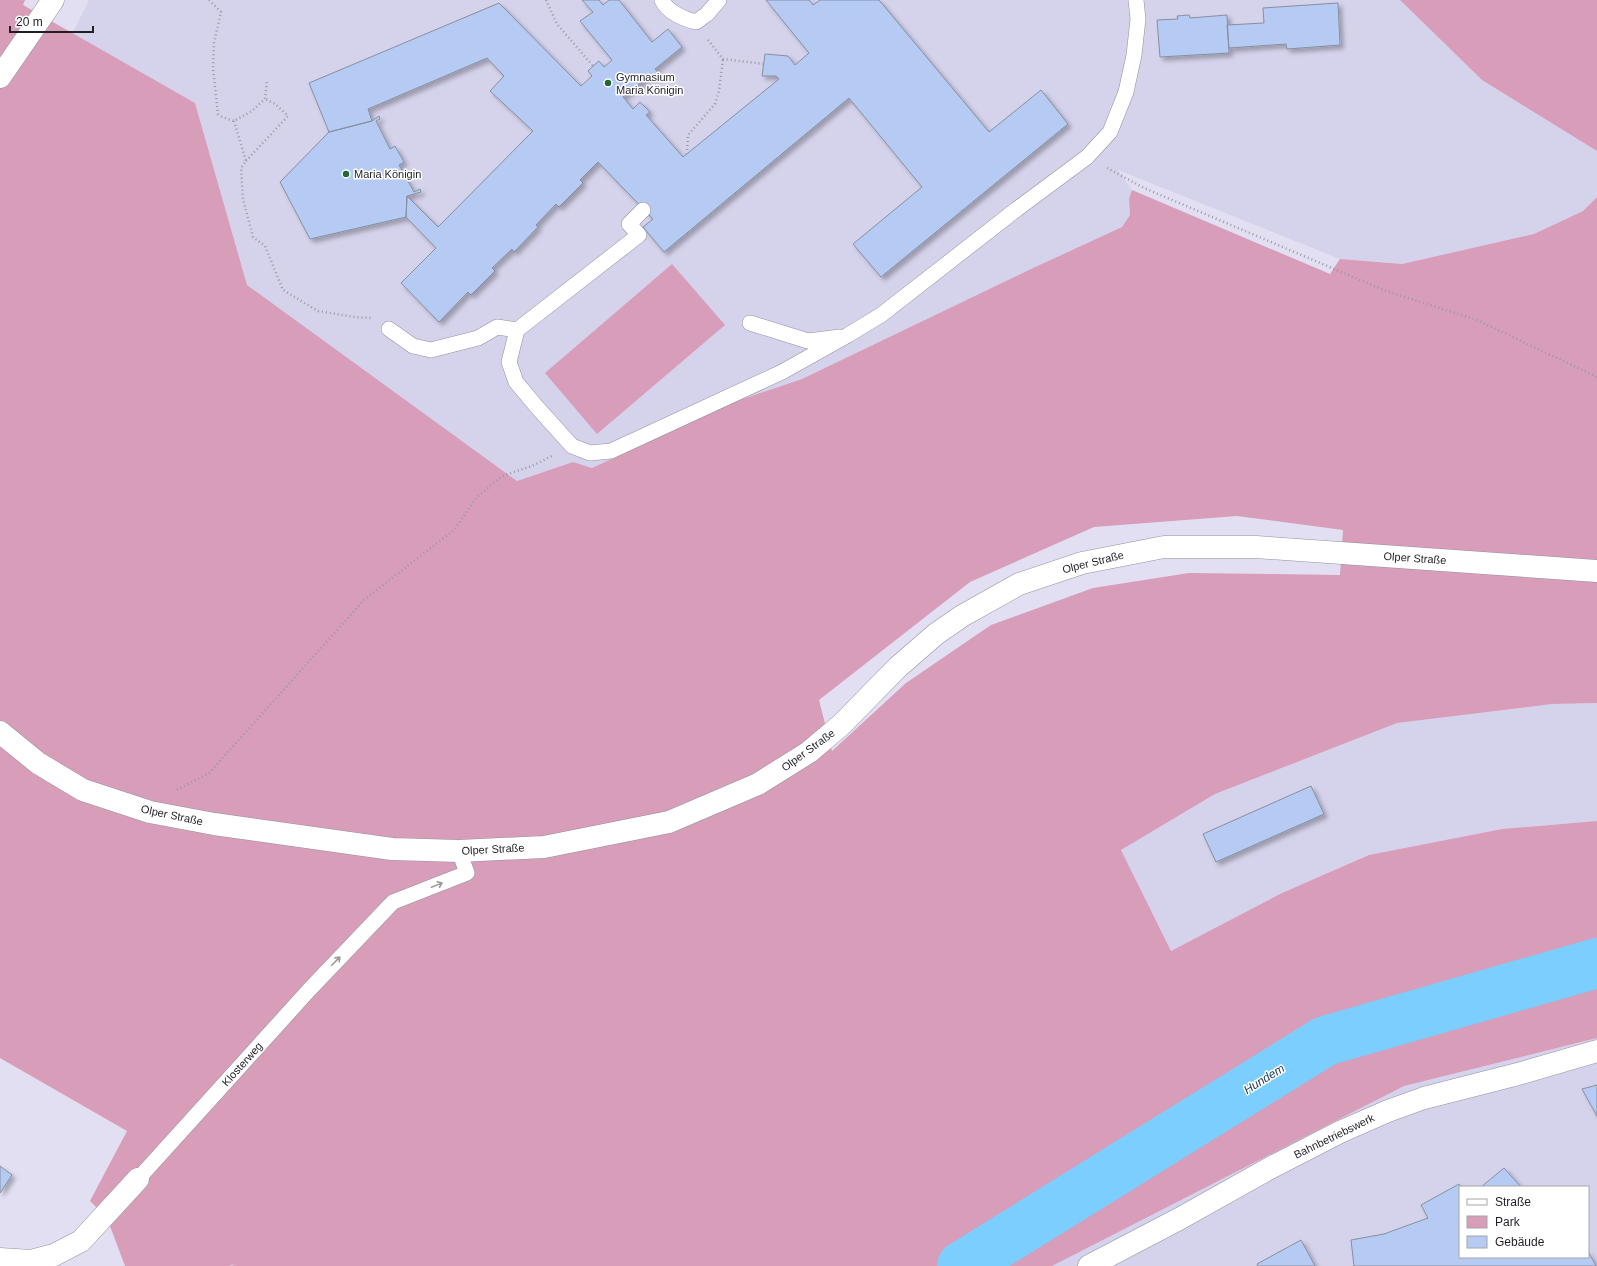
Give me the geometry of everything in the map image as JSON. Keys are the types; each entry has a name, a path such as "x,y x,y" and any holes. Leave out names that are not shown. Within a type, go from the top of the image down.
{"main road":[{"path":"0,77 53,0"},
{"name":"Olper Straße","path":"0,732 38,763 83,790 150,812 214,824 392,849 459,851 544,847 669,822 758,784 815,747 841,725 898,666 936,634 962,616 988,600 1019,584 1082,563 1164,547 1256,547 1597,571"},
{"name":"Bahnbetriebswerk","path":"1089,1266 1179,1219 1270,1168 1340,1132 1388,1111 1424,1098 1518,1074 1597,1051"},
{"name":"Klosterweg","path":"0,1259 31,1260 54,1255 81,1241 138,1179"}],"lane":[{"path":"662,0 664,5 683,19 696,22 707,14 719,0"},
{"path":"644,210 629,224 639,235 517,330 509,362 516,382 536,406 572,446 590,453 611,451 782,372 848,335 881,315 1017,209 1087,157 1110,132 1126,92 1134,55 1138,19 1136,0"},
{"path":"750,323 808,341 848,335"},
{"path":"389,329 413,346 431,350 478,338 497,327 517,330"},
{"name":"Klosterweg","path":"138,1179 309,990 393,902 467,873 459,851"}],"path":[{"path":"209,0 221,12 214,43 212,68 218,114 234,121 252,112 265,99 267,80"},
{"path":"546,0 557,24 593,66"},
{"path":"687,154 688,135 715,104 720,91 723,59 706,37"},
{"path":"723,59 764,64"},
{"path":"265,99 275,104 288,116 241,168 243,199 253,237 265,246 283,290 318,311 354,317 372,318 389,329"},
{"path":"234,121 246,161"},
{"path":"1087,157 1144,188 1386,291 1477,320 1597,377"},
{"path":"178,794 172,793 209,773 364,599 454,530 477,497 502,476 532,466 572,446"}],"shaded area":[{"path":"89,0 1400,0 1482,80 1597,151 1597,197 1583,211 1534,234 1402,264 1340,259 1118,170 1132,190 1129,199 1130,215 1122,227 802,379 734,402 592,468 573,462 517,481 247,285 195,103 72,34"},
{"path":"1597,703 1597,821 1502,829 1369,855 1282,893 1171,951 1121,850 1215,794 1397,723 1552,704"},
{"path":"1597,1038 1597,1266 1052,1266 1404,1086"}],"green space":[{"path":"0,0 25,0 23,5 195,103 247,285 517,481 573,462 592,468 734,402 802,379 1122,227 1130,215 1129,199 1132,190 1330,274 1340,259 1402,264 1534,234 1583,211 1597,197 1597,703 1552,704 1397,723 1215,794 1121,850 1171,951 1282,893 1369,855 1502,829 1597,821 1597,1038 1404,1086 1052,1266 231,1266 237,1263 229,1266 125,1266 107,1218 90,1201 127,1131 0,1058","holes":["1237,516 1343,530 1340,575 1189,573 1093,588 991,625 906,683 832,751 819,700 970,582 1094,527"]},
{"path":"1400,0 1597,0 1597,151 1482,80"},
{"path":"672,264 725,325 597,434 545,373"}],"building":[{"path":"582,0 599,0 603,5 609,0 619,0 652,42 668,29 682,47 655,69 659,74 652,79 649,76 623,97 633,109 640,102 650,112 646,115 683,157 779,79 776,76 762,76 765,54 788,56 795,65 809,53 766,0 809,0 813,5 820,0 879,0 989,132 1041,90 1068,124 881,277 853,244 922,187 849,98 664,252 643,227 653,219 598,162 580,180 583,183 559,207 556,204 536,225 538,227 514,252 512,249 492,268 495,271 471,295 468,292 439,322 401,283 436,248 406,217 407,196 438,227 533,131 490,91 504,76 487,58 368,109 372,121 329,132 309,83 499,3 581,86 592,76 588,71 593,66 599,61 604,67 612,60 580,21 593,12"},
{"path":"1338,3 1340,45 1287,49 1286,44 1229,48 1227,25 1264,23 1263,8"},
{"path":"1189,15 1190,18 1227,15 1229,53 1160,57 1157,20 1178,19 1177,16"},
{"name":"Maria Königin","path":"379,116 380,119 376,121 390,149 395,146 404,162 399,165 414,192 420,189 421,192 407,196 406,217 310,239 280,182 329,132 372,121"},
{"path":"1311,786 1324,814 1216,862 1203,834"},
{"path":"1597,1085 1597,1116 1582,1089"},
{"path":"0,1166 12,1175 0,1193"},
{"path":"1504,1168 1520,1186 1482,1186"},
{"path":"1459,1184 1460,1186 1459,1186 1459,1258 1589,1258 1589,1253 1596,1266 1354,1266 1351,1240 1384,1234 1428,1218 1421,1205"},
{"path":"1301,1240 1315,1266 1258,1266 1257,1264"}],"waterway":[{"name":"Hundem","path":"962,1266 1325,1041 1597,963"}],"place":[{"name":"Gymnasium Maria Königin","path":"608,83"},
{"name":"Maria Königin","path":"346,174"}]}
